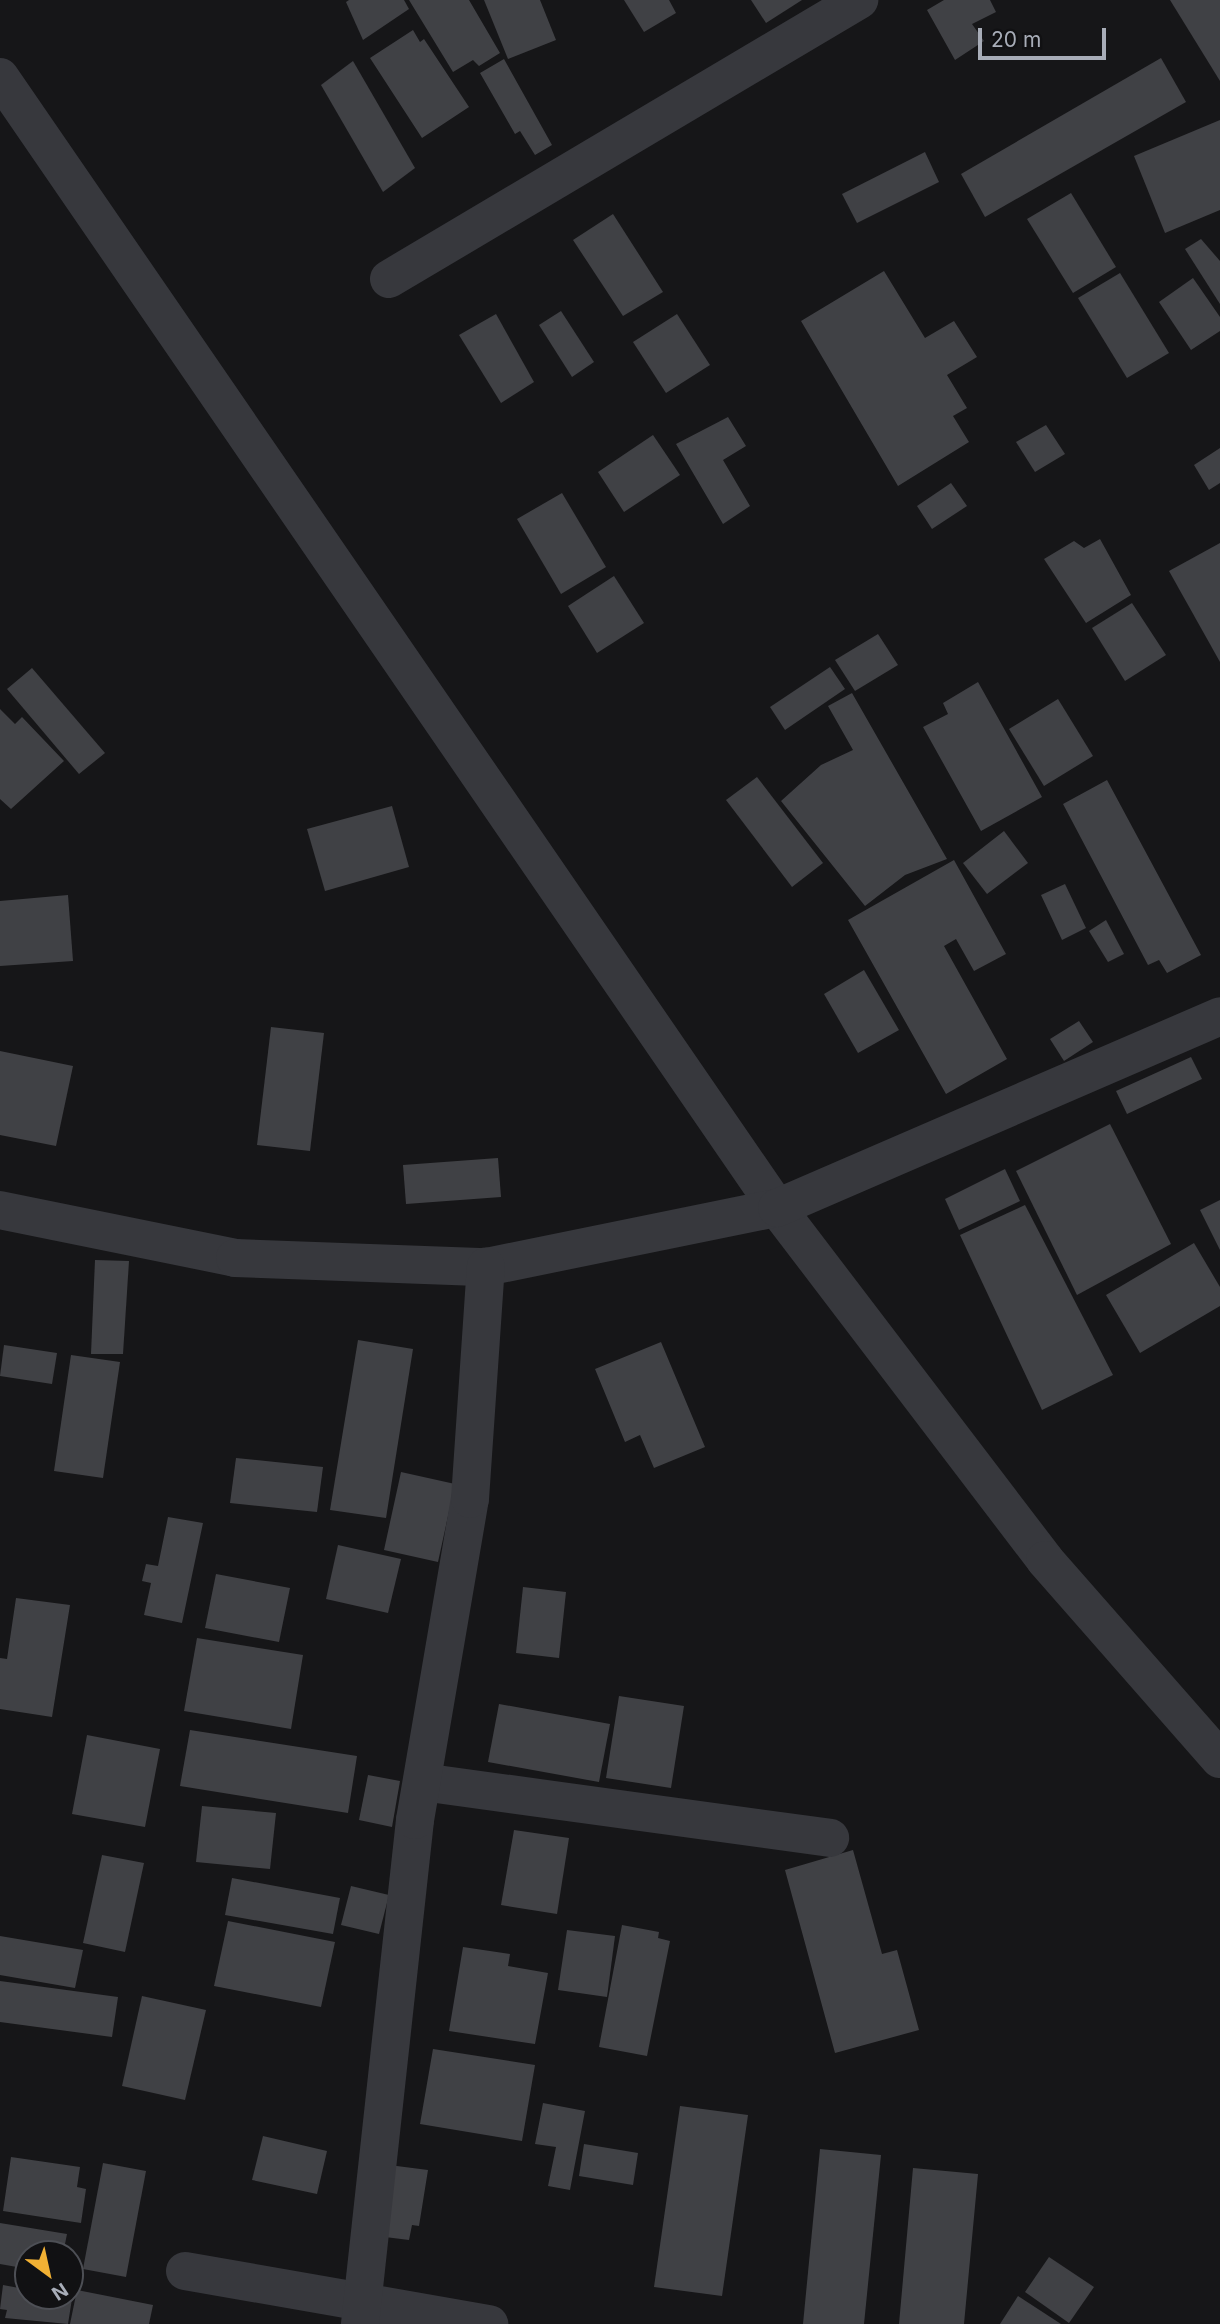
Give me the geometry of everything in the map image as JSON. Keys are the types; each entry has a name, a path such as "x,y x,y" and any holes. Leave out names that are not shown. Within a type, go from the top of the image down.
{"street":[{"path":"389,279 617,148 859,0"},
{"path":"0,77 777,1208 1045,1560 1220,1759"},
{"path":"0,1210 235,1258 486,1267 777,1208 1220,1016"},
{"path":"362,2314 422,1782 470,1499 486,1267"},
{"path":"422,1782 830,1838"},
{"path":"185,2271 362,2314 489,2324"}],"building":[{"path":"404,0 409,9 363,40 346,2"},
{"path":"409,0 469,0 500,53 479,66 473,60 453,72"},
{"path":"484,0 540,0 556,40 508,59"},
{"path":"624,0 669,0 676,13 644,32"},
{"path":"751,0 802,0 766,23"},
{"path":"944,0 990,0 996,12 972,24 984,41 955,60 927,10"},
{"path":"1170,0 1220,0 1220,81"},
{"path":"413,30 420,42 424,39 469,107 422,138 370,58"},
{"path":"1161,58 1186,102 985,217 961,174"},
{"path":"504,59 552,145 535,155 520,131 515,134 480,73"},
{"path":"353,61 415,168 383,192 321,85"},
{"path":"1220,120 1220,210 1165,233 1134,156"},
{"path":"925,152 939,182 857,223 842,194"},
{"path":"1071,193 1116,267 1073,293 1027,219"},
{"path":"613,214 663,292 623,316 573,240"},
{"path":"1201,239 1220,261 1220,304 1185,249"},
{"path":"884,271 925,338 954,321 977,357 947,375 967,408 953,416 969,442 898,486 801,321"},
{"path":"1120,273 1169,353 1127,378 1078,298"},
{"path":"1193,278 1220,317 1220,331 1191,350 1159,302"},
{"path":"561,311 594,362 572,377 539,325"},
{"path":"496,314 534,382 501,403 459,335"},
{"path":"677,314 710,365 666,393 633,342"},
{"path":"728,417 746,446 723,460 750,506 723,524 676,444"},
{"path":"1046,425 1065,454 1035,472 1016,442"},
{"path":"653,435 680,475 624,512 598,472"},
{"path":"1220,448 1220,483 1209,490 1194,465"},
{"path":"951,483 967,506 932,529 917,506"},
{"path":"562,493 606,567 561,594 517,519"},
{"path":"1100,539 1131,595 1086,623 1044,559 1074,541 1084,548"},
{"path":"1220,543 1220,662 1169,571"},
{"path":"614,576 644,623 597,653 568,606"},
{"path":"1132,603 1166,655 1125,681 1092,628"},
{"path":"878,634 898,665 855,691 835,660"},
{"path":"830,667 845,689 785,730 770,707"},
{"path":"32,668 105,753 79,774 7,689"},
{"path":"978,682 1042,797 981,831 923,727 948,714 943,703"},
{"path":"852,693 947,859 905,875 865,906 781,801 821,765 853,750 828,706"},
{"path":"1058,699 1093,756 1044,786 1009,729"},
{"path":"0,709 15,724 22,717 64,761 11,809 0,799"},
{"path":"757,777 823,863 792,887 726,800"},
{"path":"1107,780 1201,955 1167,973 1159,960 1148,965 1063,804"},
{"path":"392,806 409,867 325,891 307,829"},
{"path":"1004,831 1028,863 987,894 963,863"},
{"path":"954,860 1006,954 974,971 956,939 944,946 1007,1059 946,1094 848,920"},
{"path":"1065,884 1086,928 1062,940 1041,895"},
{"path":"68,895 73,961 0,966 0,901"},
{"path":"1106,920 1124,954 1108,962 1089,931"},
{"path":"864,970 899,1030 858,1053 824,994"},
{"path":"1079,1021 1093,1042 1064,1061 1050,1039"},
{"path":"271,1027 324,1033 310,1151 257,1145"},
{"path":"0,1051 73,1066 56,1146 0,1135"},
{"path":"1191,1057 1202,1079 1127,1114 1116,1091"},
{"path":"1110,1124 1171,1244 1077,1295 1016,1171"},
{"path":"498,1158 501,1197 406,1204 403,1165"},
{"path":"1005,1169 1020,1201 959,1230 945,1199"},
{"path":"1220,1200 1220,1250 1200,1210"},
{"path":"1025,1205 1113,1375 1042,1410 960,1235"},
{"path":"1194,1243 1220,1287 1220,1306 1140,1353 1106,1295"},
{"path":"95,1260 129,1261 123,1354 91,1354"},
{"path":"358,1340 413,1349 386,1518 330,1510"},
{"path":"661,1342 705,1447 654,1468 640,1435 625,1442 595,1369"},
{"path":"4,1345 57,1353 52,1384 0,1376"},
{"path":"71,1355 120,1362 103,1478 54,1471"},
{"path":"236,1458 323,1467 317,1512 230,1503"},
{"path":"401,1472 455,1484 438,1562 384,1550"},
{"path":"168,1517 203,1523 182,1623 144,1615 151,1583 142,1581 146,1564 158,1566"},
{"path":"338,1545 401,1559 388,1613 326,1599"},
{"path":"216,1574 290,1588 279,1642 205,1628"},
{"path":"523,1587 566,1592 559,1658 516,1653"},
{"path":"16,1598 70,1605 52,1717 0,1709 0,1658 7,1659"},
{"path":"197,1638 303,1655 291,1729 184,1711"},
{"path":"619,1696 684,1706 671,1788 606,1778"},
{"path":"499,1704 610,1724 599,1782 488,1762"},
{"path":"190,1730 357,1756 348,1813 180,1786"},
{"path":"87,1735 160,1749 145,1827 72,1814"},
{"path":"368,1775 400,1781 392,1827 359,1820"},
{"path":"202,1806 276,1813 270,1869 196,1862"},
{"path":"514,1830 569,1838 557,1914 501,1905"},
{"path":"853,1850 882,1954 897,1950 919,2030 835,2053 785,1870"},
{"path":"102,1855 144,1863 125,1952 83,1943"},
{"path":"232,1878 340,1898 333,1934 225,1915"},
{"path":"351,1886 389,1895 379,1934 341,1925"},
{"path":"228,1921 335,1942 321,2007 214,1986"},
{"path":"622,1925 659,1932 658,1938 670,1941 647,2056 599,2047"},
{"path":"567,1930 615,1936 607,1997 558,1990"},
{"path":"0,1936 83,1950 75,1988 0,1975"},
{"path":"463,1947 510,1954 508,1966 548,1973 535,2044 449,2031"},
{"path":"0,1981 118,1997 112,2037 0,2022"},
{"path":"142,1996 206,2010 185,2100 122,2086"},
{"path":"433,2049 535,2065 522,2141 420,2124"},
{"path":"543,2103 585,2111 570,2190 548,2186 556,2147 535,2144"},
{"path":"680,2106 748,2115 722,2296 654,2287"},
{"path":"263,2136 327,2151 317,2194 252,2180"},
{"path":"584,2144 638,2153 633,2185 579,2176"},
{"path":"820,2149 881,2155 864,2324 803,2324"},
{"path":"11,2157 80,2167 77,2187 86,2189 81,2223 3,2211"},
{"path":"103,2163 146,2171 126,2277 84,2269"},
{"path":"389,2165 428,2170 419,2226 412,2225 409,2240 377,2236"},
{"path":"913,2168 978,2174 964,2324 899,2324"},
{"path":"0,2223 67,2234 66,2240 14,2240 14,2266 0,2264"},
{"path":"1049,2257 1094,2287 1069,2323 1025,2292"},
{"path":"3,2285 14,2287 14,2310 70,2310 68,2324 5,2318 7,2310 0,2309"},
{"path":"84,2291 153,2305 149,2324 70,2324 73,2310 84,2310"},
{"path":"1018,2296 1061,2324 1000,2324"}]}
